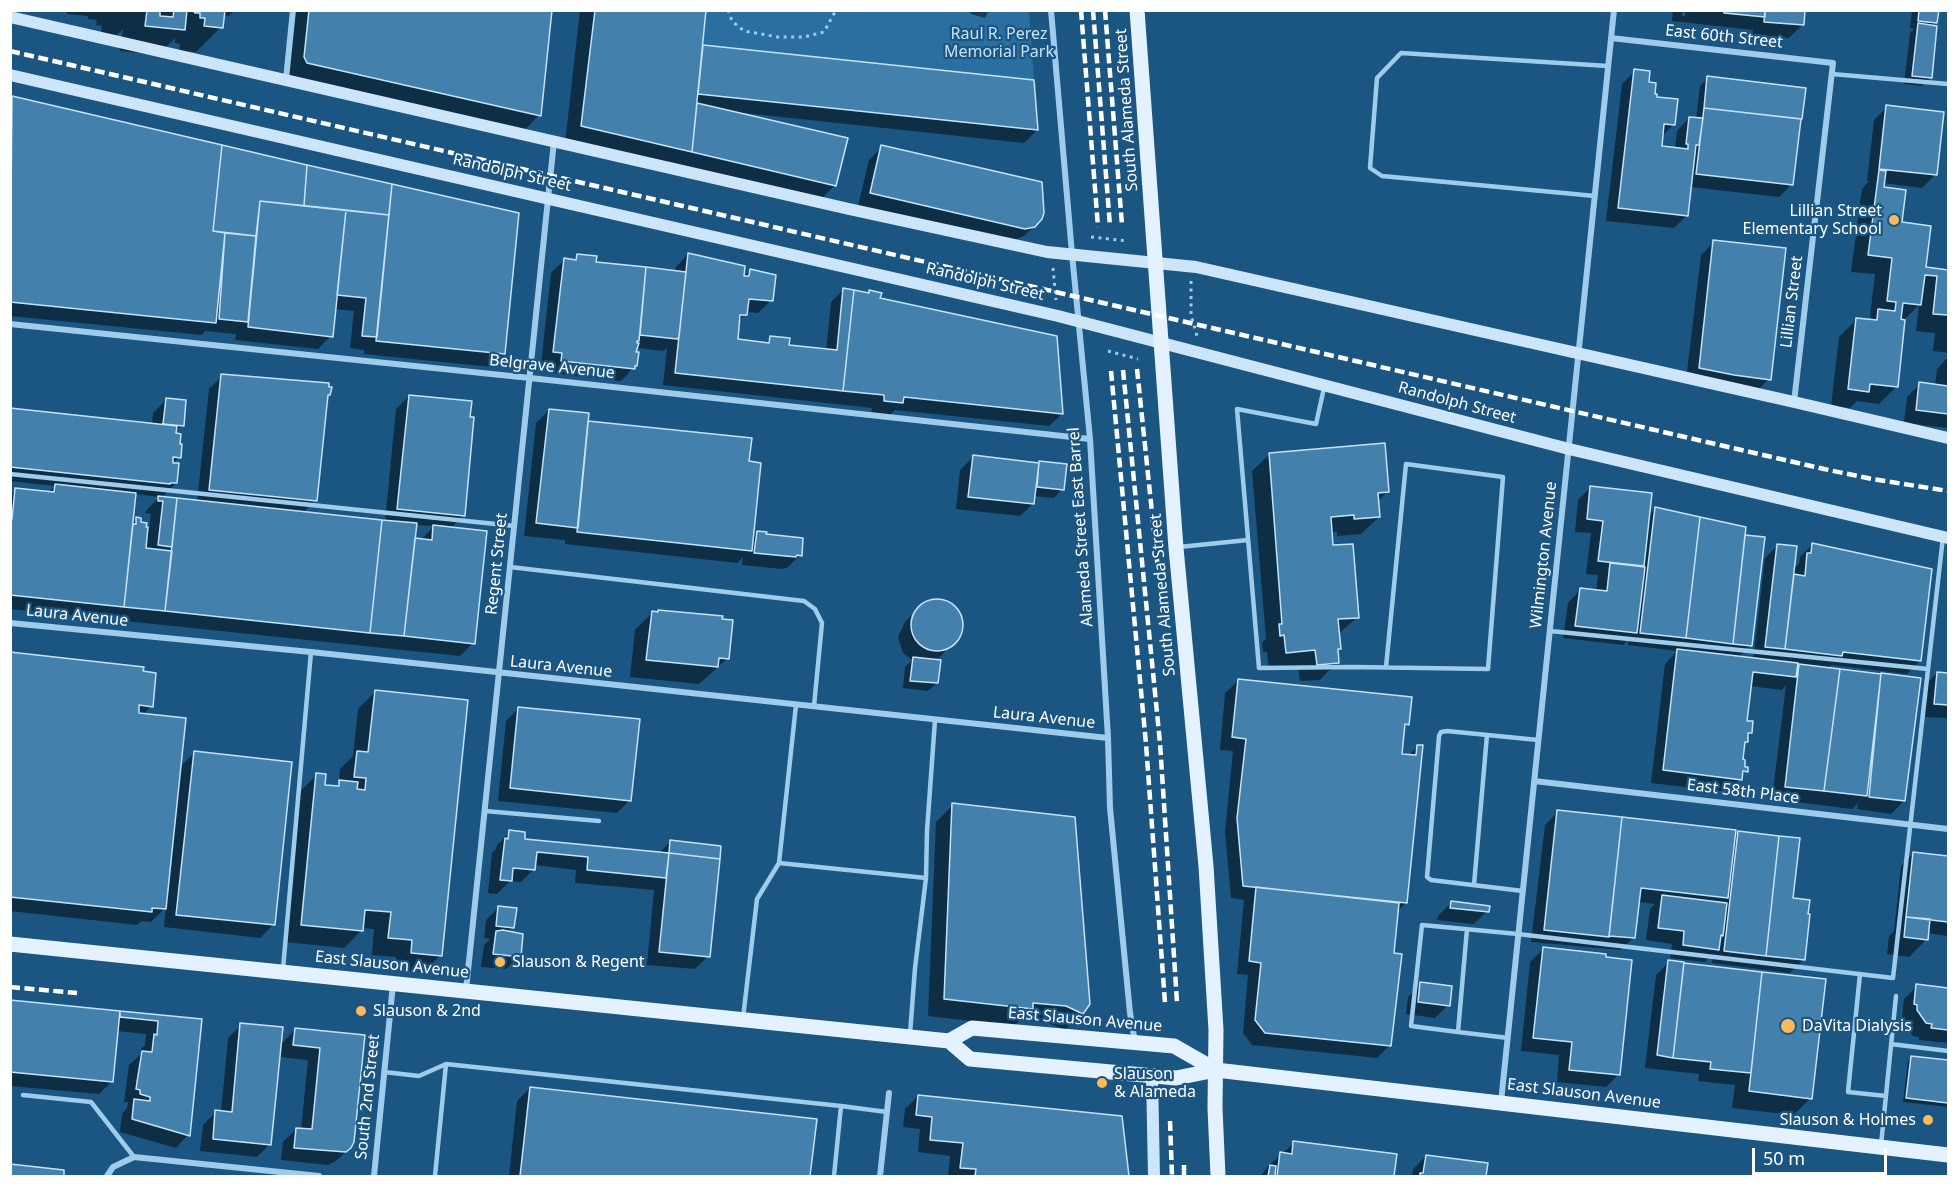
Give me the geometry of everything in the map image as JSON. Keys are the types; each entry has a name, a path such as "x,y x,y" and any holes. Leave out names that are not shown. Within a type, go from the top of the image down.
{"main road":[{"name":"South Alameda Street","path":"1137,10 1176,548 1206,866 1215,1030 1218,1176"},
{"name":"East Slauson Avenue","path":"10,944 949,1041 970,1059 1176,1078 1216,1070 1948,1155"},
{"name":"East Slauson Avenue","path":"949,1041 972,1028 1174,1047 1216,1070"}],"street":[{"path":"286,79 293,10"},
{"name":"Alameda Street East Barrel","path":"1051,10 1090,439 1110,808 1135,1043"},
{"name":"Wilmington Avenue","path":"1501,1102 1614,10"},
{"path":"10,17 849,209 1047,252 1156,262 1207,270 1948,438"},
{"name":"East 60th Street","path":"1611,38 1833,63"},
{"name":"Lillian Street","path":"1794,402 1833,63"},
{"name":"Randolph Street","path":"10,75 1078,321 1569,449 1946,538"},
{"name":"Regent Street","path":"466,991 554,140"},
{"name":"Belgrave Avenue","path":"10,324 1090,439"},
{"name":"Laura Avenue","path":"10,623 311,652 1108,738"},
{"name":"East 58th Place","path":"1534,781 1948,830"},
{"name":"South 2nd Street","path":"374,1176 393,984"},
{"path":"1152,1076 1154,1176"},
{"path":"880,1176 889,1093"},
{"path":"107,1176 113,1167 134,1157 319,1176"}],"lane":[{"path":"1595,196 1382,176 1370,168 1377,78 1401,53 1608,66"},
{"path":"1832,74 1948,84"},
{"path":"1325,385 1316,424 1237,409 1259,668 1488,669 1503,477 1406,464 1386,667"},
{"path":"10,474 515,526"},
{"path":"1508,1038 1411,1026 1422,925 1893,978 1928,669 1946,538"},
{"path":"1176,548 1248,540"},
{"path":"510,567 804,601 815,609 822,623 814,706"},
{"path":"1550,631 1928,669"},
{"path":"283,972 311,652"},
{"path":"743,1020 758,899 779,863 796,705"},
{"path":"910,1037 915,968 926,878 935,720"},
{"path":"1523,891 1431,880 1427,877 1439,736 1441,732 1447,731 1538,740"},
{"path":"1474,885 1487,735"},
{"path":"485,811 599,821"},
{"path":"779,863 926,878"},
{"path":"1458,1032 1467,929"},
{"path":"1860,974 1848,1092 1886,1096"},
{"path":"1881,1147 1896,996"},
{"path":"1892,1044 1948,1051"},
{"path":"384,1072 419,1076 446,1064 887,1112"},
{"path":"435,1176 446,1064"},
{"path":"23,1095 91,1102 134,1157"},
{"path":"834,1176 841,1106"}],"path":[{"path":"728,10 732,21 744,31 778,37 804,37 824,32 836,10"},
{"path":"1091,237 1128,241"},
{"path":"1053,266 1056,304"},
{"path":"1191,279 1191,315 1197,338"},
{"path":"1108,351 1138,359"}],"green space":[{"name":"Raul R. Perez Memorial Park","path":"706,11 1029,11 1034,80 703,45"}],"building":[{"path":"147,10 160,10 160,16 173,17 174,10 187,10 185,30 145,26"},
{"path":"193,10 225,10 223,28 204,26 205,18 200,18 200,13 195,13"},
{"path":"309,10 552,10 541,116 307,63 304,57"},
{"path":"595,10 706,10 692,152 581,126"},
{"path":"1724,10 1765,10 1765,17 1724,13"},
{"path":"1765,10 1805,10 1804,25 1764,22"},
{"path":"1919,10 1939,10 1937,23 1918,21"},
{"path":"1918,23 1937,26 1932,78 1912,76"},
{"path":"703,45 1034,80 1038,130 698,94"},
{"path":"1634,69 1650,71 1649,82 1656,83 1657,97 1678,99 1675,125 1664,124 1662,146 1688,149 1688,144 1686,144 1689,117 1703,118 1699,145 1696,145 1688,216 1618,208"},
{"path":"1707,76 1806,88 1802,119 1704,108"},
{"path":"12,96 222,145 213,231 225,233 216,323 10,302"},
{"path":"697,103 848,138 836,186 692,152"},
{"path":"1886,105 1944,112 1937,175 1879,169"},
{"path":"1704,108 1801,119 1793,185 1696,174"},
{"path":"222,145 307,165 304,206 260,201 256,236 213,231"},
{"path":"881,145 1042,182 1044,213 1042,219 1035,227 1025,229 870,193"},
{"path":"307,165 392,184 389,215 304,206"},
{"path":"1879,170 1886,171 1884,187 1906,190 1902,222 1931,226 1926,267 1948,270 1948,315 1933,314 1937,276 1925,275 1921,305 1903,303 1901,319 1905,320 1898,387 1870,384 1869,392 1848,389 1856,318 1877,320 1878,309 1895,311 1896,302 1887,301 1892,258 1868,255"},
{"path":"392,184 519,213 505,354 376,341"},
{"path":"260,201 346,210 333,337 248,327"},
{"path":"346,210 389,215 377,337 362,336 366,298 337,295"},
{"path":"225,233 256,236 248,322 219,319"},
{"path":"1713,240 1786,248 1771,380 1699,368"},
{"path":"688,253 745,266 744,276 749,276 750,269 776,275 773,301 749,299 747,315 740,315 738,339 769,343 770,336 790,338 789,345 837,350 843,288 854,290 843,391 675,373"},
{"path":"577,254 597,256 596,262 646,267 639,341 637,341 639,343 636,352 639,352 635,369 561,361 562,353 553,352 564,258 576,260"},
{"path":"646,267 686,272 677,339 640,335"},
{"path":"854,290 869,293 869,290 882,293 880,298 1057,336 1063,414 904,397 903,403 884,401 884,395 843,391"},
{"path":"221,374 329,383 329,387 332,387 328,395 317,501 209,490"},
{"path":"1919,382 1948,386 1948,414 1916,410"},
{"path":"409,395 472,401 470,417 474,417 465,516 397,509"},
{"path":"166,398 186,400 184,426 163,424"},
{"path":"10,408 177,426 176,433 181,434 180,444 182,444 181,458 173,457 173,463 179,463 177,483 10,467"},
{"path":"549,409 589,413 578,528 536,523"},
{"path":"588,421 752,438 749,461 761,463 752,551 577,532"},
{"path":"1385,443 1389,492 1378,493 1380,517 1354,519 1354,515 1331,517 1333,545 1353,544 1359,618 1338,619 1341,649 1338,649 1339,663 1317,665 1315,650 1286,653 1284,635 1280,636 1279,624 1282,624 1269,453"},
{"path":"973,455 1039,463 1034,504 968,497"},
{"path":"1039,461 1067,464 1064,490 1037,487"},
{"path":"55,484 136,493 124,607 10,595 10,518 12,519 15,488 54,492"},
{"path":"1590,486 1652,493 1644,566 1598,561 1603,521 1587,519"},
{"path":"158,496 177,498 172,547 158,545 163,501 158,501"},
{"path":"177,498 382,520 370,633 165,611"},
{"path":"1655,507 1700,517 1686,638 1640,633"},
{"path":"136,517 141,518 141,522 147,523 146,548 172,551 165,611 124,607 133,524 136,524"},
{"path":"1700,517 1746,527 1733,644 1686,638"},
{"path":"382,520 417,523 404,636 370,633"},
{"path":"433,525 487,531 475,644 404,636 415,538 432,540"},
{"path":"757,531 803,538 802,556 754,553"},
{"path":"1745,535 1765,537 1752,646 1733,644"},
{"path":"1812,543 1932,569 1921,661 1843,652 1842,656 1785,649 1794,574 1805,576 1807,553 1811,553"},
{"path":"1777,544 1797,546 1785,649 1765,647"},
{"path":"1610,563 1645,567 1637,633 1575,626 1580,588 1607,591"},
{"path":"932,599 942,599 952,603 959,610 963,625 959,640 952,647 942,651 932,651 922,647 915,640 911,630 911,620 915,610 922,603"},
{"path":"658,610 723,616 722,619 733,620 729,659 719,658 718,667 646,660 652,611 658,612"},
{"path":"1677,649 1798,663 1796,677 1753,672 1747,721 1753,721 1752,733 1748,733 1748,742 1745,742 1743,759 1748,772 1743,771 1742,780 1663,770"},
{"path":"10,652 144,667 143,671 156,673 153,707 139,705 139,713 186,718 166,909 152,908 152,912 10,897"},
{"path":"913,657 941,660 938,683 910,681"},
{"path":"1799,664 1840,669 1824,791 1785,787"},
{"path":"1840,669 1881,674 1867,796 1824,791"},
{"path":"1937,672 1948,673 1948,705 1934,704"},
{"path":"1881,673 1921,678 1905,801 1869,797"},
{"path":"1238,679 1412,697 1409,725 1405,724 1402,754 1416,755 1417,745 1423,745 1407,903 1243,886 1237,818 1246,739 1232,737"},
{"path":"375,690 468,700 442,956 411,953 412,940 388,938 391,912 365,910 363,931 301,925 316,773 326,774 325,785 339,786 339,780 358,782 357,789 365,790 366,778 354,777 357,751 368,752"},
{"path":"518,707 640,719 631,801 510,788"},
{"path":"194,751 292,762 275,925 176,915"},
{"path":"952,803 1075,817 1090,1004 1083,1014 1066,1006 1033,1003 1033,1009 944,999"},
{"path":"1557,810 1622,817 1609,937 1544,930"},
{"path":"1622,817 1736,830 1728,898 1641,888 1635,938 1609,936"},
{"path":"509,830 525,832 525,839 669,853 666,878 587,870 588,857 537,852 535,870 513,868 512,881 500,880 505,838 508,839"},
{"path":"1738,831 1779,836 1766,956 1724,951"},
{"path":"1779,836 1800,838 1793,898 1810,900 1805,960 1766,956"},
{"path":"670,840 721,846 720,859 669,853"},
{"path":"1913,852 1948,856 1948,922 1906,917"},
{"path":"669,853 720,859 710,957 659,952"},
{"path":"1256,887 1399,903 1394,953 1402,954 1391,1046 1265,1033 1255,1020 1261,963 1249,961"},
{"path":"1662,895 1727,903 1719,950 1683,945 1684,931 1658,928"},
{"path":"1451,901 1490,906 1489,912 1450,908"},
{"path":"498,906 517,908 514,928 496,926"},
{"path":"1906,917 1930,919 1928,940 1904,937"},
{"path":"496,931 523,934 521,957 493,954"},
{"path":"1543,947 1606,954 1606,957 1632,960 1620,1075 1569,1070 1572,1042 1533,1038"},
{"path":"1668,960 1684,962 1673,1058 1657,1055"},
{"path":"1684,963 1762,972 1751,1073 1710,1069 1711,1062 1673,1058"},
{"name":"DaVita Dialysis","path":"1762,972 1826,979 1812,1099 1749,1091"},
{"path":"1420,982 1452,986 1450,1006 1418,1002"},
{"path":"1916,984 1948,988 1948,1030 1931,1028 1932,1024 1926,1023 1917,1010 1917,1005 1914,1004"},
{"path":"10,1000 120,1011 113,1082 10,1072"},
{"path":"120,1011 202,1019 190,1136 132,1119 134,1099 150,1101 150,1097 140,1094 140,1090 136,1089 142,1051 152,1052 158,1021 120,1017"},
{"path":"240,1023 283,1027 271,1145 213,1139 215,1110 232,1112"},
{"path":"295,1028 365,1035 354,1142 346,1152 294,1148 296,1128 312,1129 320,1048 293,1045"},
{"path":"1911,1056 1948,1060 1948,1103 1906,1098"},
{"path":"530,1087 817,1119 810,1176 520,1176"},
{"path":"918,1095 1122,1116 1129,1176 975,1176 976,1169 960,1168 963,1143 930,1140 932,1117 916,1115"},
{"path":"1293,1141 1397,1154 1394,1176 1277,1176 1280,1152 1292,1154"},
{"path":"1426,1155 1488,1163 1486,1176 1420,1176 1420,1173 1423,1173"},
{"path":"10,1164 64,1170 64,1176 10,1176"},
{"path":"1270,1165 1276,1166 1275,1176 1268,1176"}],"railway":[{"path":"1081,10 1098,227"},
{"path":"1093,10 1110,226"},
{"path":"1105,10 1122,225"},
{"path":"10,51 1824,469 1948,491"},
{"path":"1137,369 1162,608"},
{"path":"1123,370 1160,743 1177,1002"},
{"path":"1111,371 1146,744 1165,1003"},
{"path":"10,987 77,993"},
{"path":"1170,1121 1172,1176"},
{"path":"1184,1165 1184,1176"}],"place":[{"name":"Lillian Street Elementary School","path":"1894,220"},
{"name":"Slauson & Regent","path":"500,962"},
{"name":"Slauson & 2nd","path":"361,1011"},
{"name":"DaVita Dialysis","path":"1788,1026"},
{"name":"Slauson & Alameda","path":"1102,1083"},
{"name":"Slauson & Holmes","path":"1928,1120"}]}
